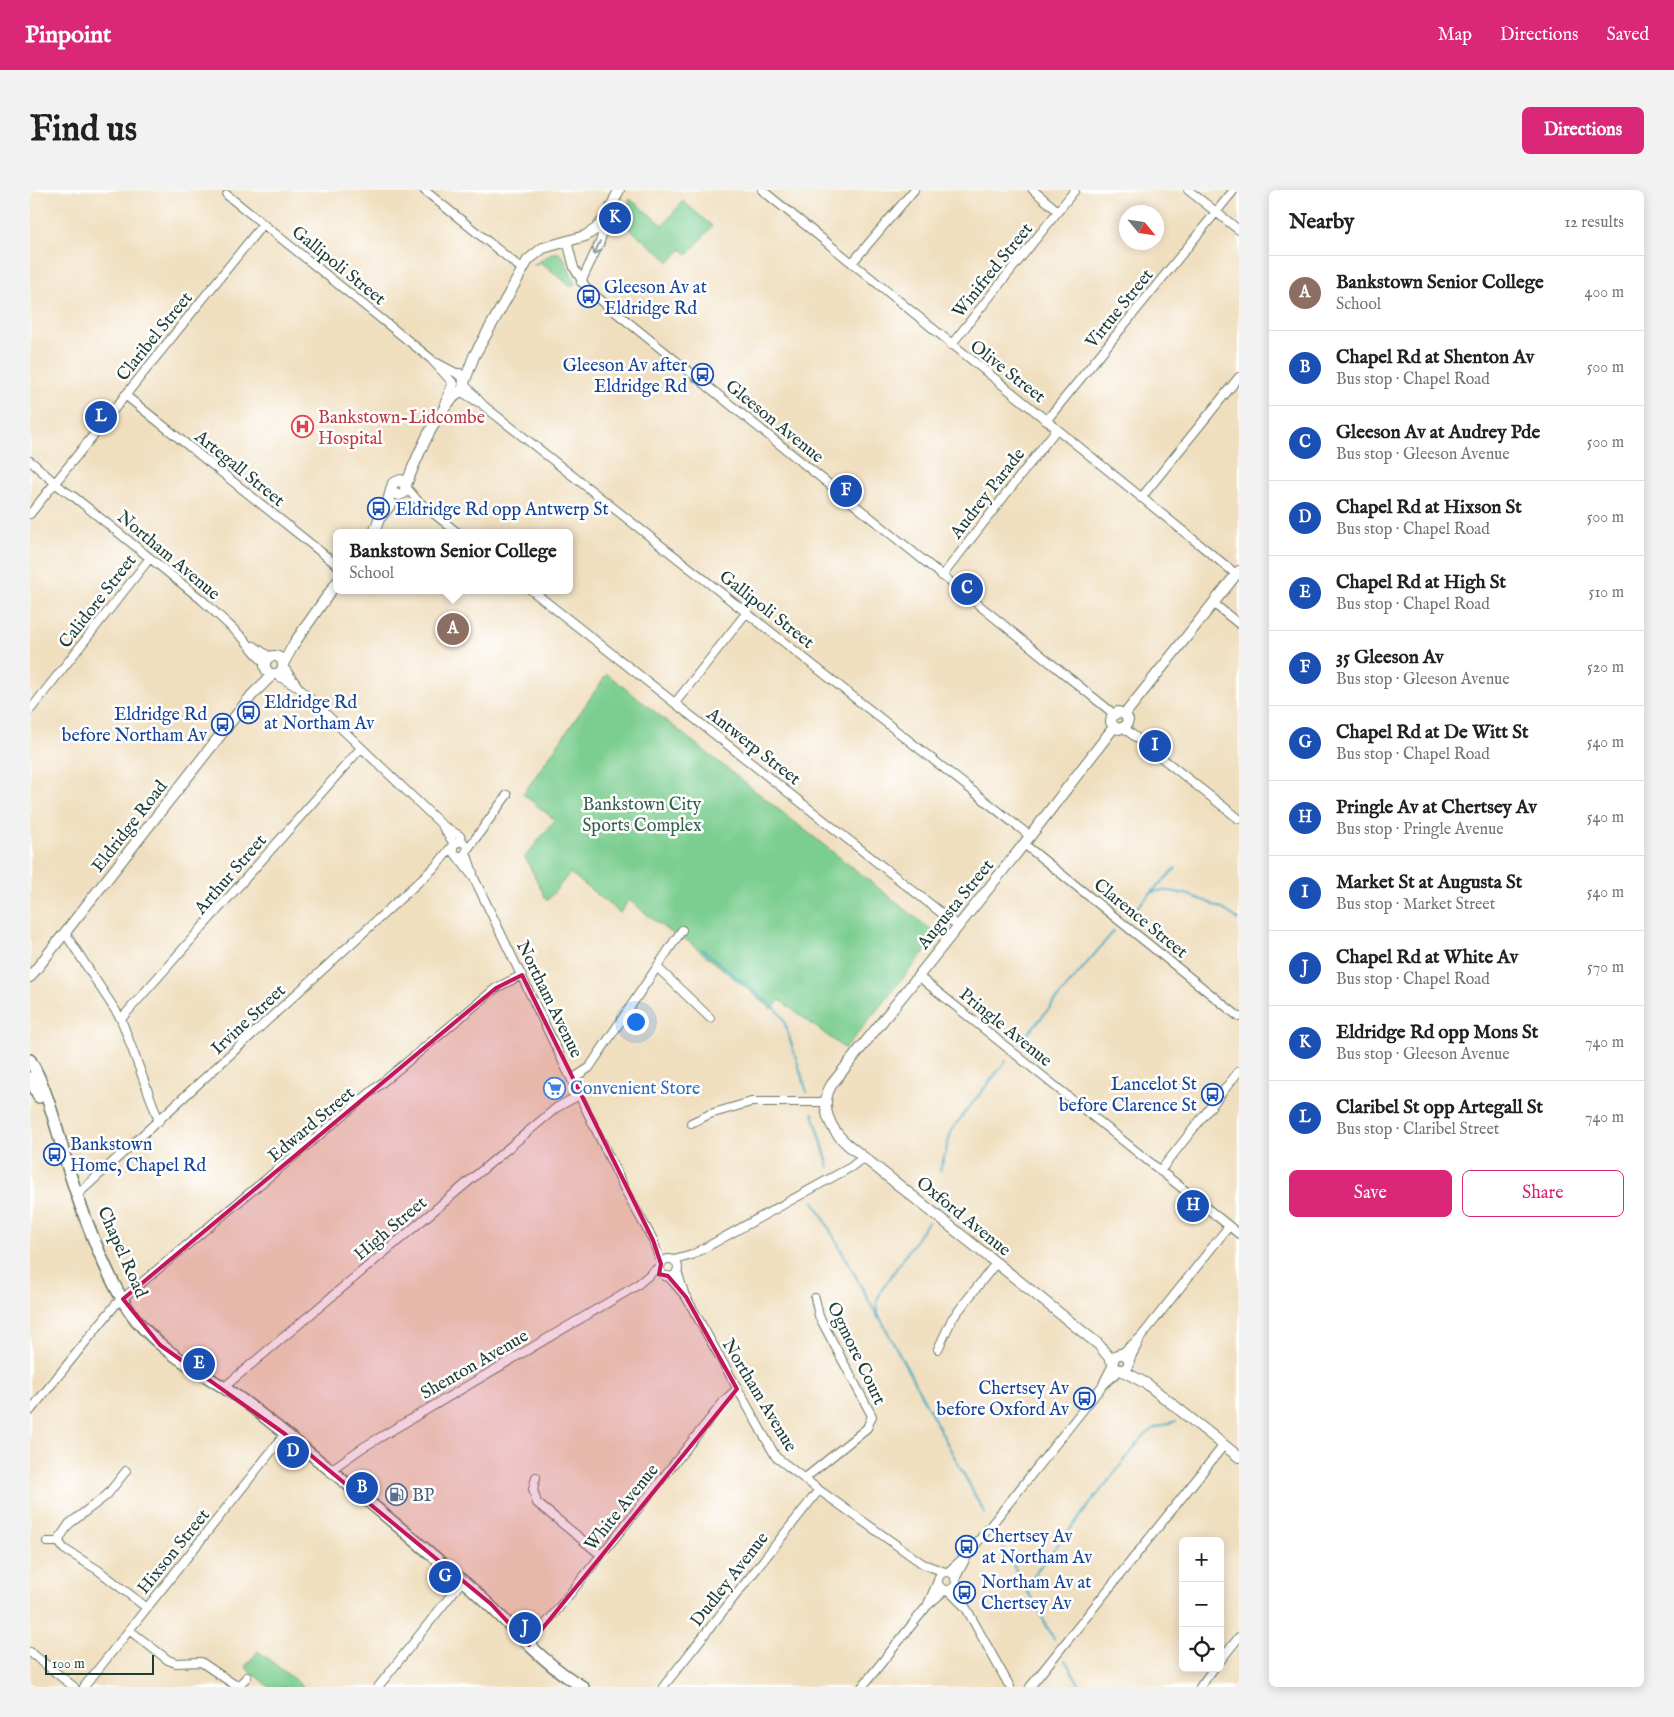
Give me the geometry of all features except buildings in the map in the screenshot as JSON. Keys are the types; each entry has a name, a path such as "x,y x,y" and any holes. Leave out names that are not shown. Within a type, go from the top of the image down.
{"main road":[{"name":"Chapel Road","path":"30,1060 60,1133 66,1161"},
{"name":"Chapel Road","path":"30,1078 53,1136 66,1161 106,1264 122,1299 139,1324 160,1345 187,1366 223,1388 285,1434 491,1604 529,1645 557,1671 583,1687"}],"street":[{"path":"424,190 522,270"},
{"path":"370,529 403,488 415,461 522,270 532,256 539,250 589,234 599,226 608,213 619,190"},
{"name":"Olive Street","path":"762,190 1056,430 1238,573"},
{"path":"852,263 914,190"},
{"path":"1033,190 1058,211"},
{"name":"Winifred Street","path":"951,345 1075,190"},
{"path":"1188,190 1239,230"},
{"name":"Virtue Street","path":"1046,421 1234,190"},
{"name":"Gallipoli Street","path":"227,195 431,360 484,406 747,612 1027,840"},
{"path":"581,282 600,242 608,213"},
{"name":"Claribel Street","path":"30,514 263,224"},
{"name":"Gleeson Avenue","path":"567,241 574,268 581,282 942,576 1119,714"},
{"path":"1141,498 1239,377"},
{"name":"Artegall Street","path":"125,395 333,562"},
{"name":"Audrey Parade","path":"942,576 1056,430"},
{"name":"Northam Avenue","path":"30,461 61,489 73,496 202,600 271,666 299,688 441,824 460,836 474,878 626,1192 653,1240 661,1265"},
{"path":"386,508 391,489 395,494 403,488"},
{"path":"403,488 453,529"},
{"path":"375,529 379,519"},
{"name":"Calidore Street","path":"30,710 150,558"},
{"path":"1238,573 1119,714 1111,719 1239,820"},
{"name":"Eldridge Road","path":"283,665 295,642 333,588"},
{"name":"Antwerp Street","path":"536,594 958,926"},
{"path":"1213,603 1239,624"},
{"path":"675,704 747,612"},
{"name":"Eldridge Road","path":"30,977 252,695 271,666 295,642"},
{"path":"271,666 281,659 283,665"},
{"name":"Northam Avenue","path":"283,665 299,688"},
{"path":"1119,714 1128,722 1119,727"},
{"name":"Augusta Street","path":"825,1102 832,1084 1119,727"},
{"name":"Arthur Street","path":"121,1019 361,748"},
{"path":"453,845 458,841 465,847 480,831 507,795"},
{"name":"Northam Avenue","path":"441,824 457,855 474,878"},
{"name":"Clarence Street","path":"1027,840 1239,1016"},
{"name":"Irvine Street","path":"78,1194 438,865 453,845"},
{"name":"Irvine Street","path":"438,865 457,855 465,847"},
{"path":"572,1080 589,1068 682,930"},
{"path":"65,933 121,1019 159,1121"},
{"path":"657,967 710,1018"},
{"name":"Edward Street","path":"30,1411 110,1311 122,1299 496,988 522,975"},
{"name":"Pringle Avenue","path":"918,976 1239,1234"},
{"path":"1160,1170 1239,1070"},
{"name":"High Street","path":"223,1388 556,1108 579,1095"},
{"path":"691,1123 710,1114 751,1102 825,1102"},
{"name":"Oxford Avenue","path":"825,1102 827,1115 836,1132 864,1157 1098,1344 1125,1358 1147,1384"},
{"path":"692,1255 674,1275 666,1276 661,1265 667,1259 673,1260 692,1255 851,1167 864,1157"},
{"path":"1117,1367 1126,1369 1125,1358 1229,1226"},
{"name":"Northam Avenue","path":"653,1240 673,1260"},
{"path":"673,1260 678,1266 677,1271"},
{"path":"938,1349 955,1316 996,1263"},
{"name":"Shenton Avenue","path":"329,1470 362,1448 636,1286 661,1265"},
{"name":"Northam Avenue","path":"677,1271 686,1298 776,1457 923,1564 946,1572"},
{"name":"Northam Avenue","path":"666,1276 686,1298"},
{"name":"Shenton Avenue","path":"636,1286 666,1276"},
{"name":"Ogmore Court","path":"804,1479 867,1428 872,1416 819,1316 815,1298"},
{"name":"Oxford Avenue","path":"1098,1344 1117,1367 1147,1384 1239,1457"},
{"path":"1117,1367 1114,1357 1125,1358"},
{"path":"927,1606 940,1575 968,1554 1117,1367"},
{"name":"White Avenue","path":"529,1645 725,1400 737,1389"},
{"name":"Hixson Street","path":"84,1687 285,1434"},
{"path":"1030,1687 1224,1445"},
{"path":"59,1542 63,1531 75,1517 106,1495 126,1470"},
{"path":"536,1477 533,1488 537,1503 602,1555"},
{"name":"Dudley Avenue","path":"663,1687 819,1490"},
{"path":"47,1542 59,1542"},
{"path":"59,1542 64,1549 98,1570 147,1608"},
{"path":"862,1687 927,1606 947,1590 953,1588 968,1554"},
{"name":"Northam Avenue","path":"923,1564 937,1582"},
{"path":"946,1572 956,1580 966,1608 1010,1687"},
{"path":"378,1687 463,1580"},
{"path":"937,1582 966,1608"},
{"path":"129,1630 172,1662 201,1662 235,1686 247,1677"},
{"path":"1224,1656 1239,1637"},
{"path":"30,1652 74,1687"},
{"path":"1200,1687 1211,1672"}],"highlighted area":[{"path":"522,975 653,1240 661,1264 659,1274 668,1276 686,1297 737,1389 529,1645 491,1604 285,1434 160,1345 123,1299 496,988"}],"green space":[{"path":"630,199 663,225 683,201 712,226 688,255 681,249 670,262 620,221"},
{"path":"552,253 559,253 564,258 575,284 572,287 540,262 532,266"},
{"name":"Bankstown City Sports Complex","path":"607,674 938,935 845,1049 780,1000 772,1009 688,941 668,931 629,900 620,913 570,873 547,901 525,857 555,820 523,794"},
{"path":"258,1651 304,1687 269,1687 245,1667"}],"waterway":[{"path":"1130,914 1176,868"},
{"path":"1150,893 1171,891 1183,894 1209,902 1239,920"},
{"path":"1020,1043 1114,931"},
{"path":"702,949 776,1009 783,1018 807,1092"},
{"path":"940,1171 952,1129 1006,1061"},
{"path":"813,1113 829,1167"},
{"path":"814,1201 879,1319"},
{"path":"928,1222 881,1291 877,1301 878,1314 985,1514"},
{"path":"1027,1590 1033,1576 1143,1437 1155,1428 1176,1421"},
{"path":"997,1536 1054,1639"},
{"path":"1065,1660 1081,1687"}],"place":[{"name":"Eldridge Rd opp Mons St","path":"615,218"},
{"name":"Gleeson Av at Eldridge Rd","path":"588,297"},
{"name":"Gleeson Av after Eldridge Rd","path":"703,375"},
{"name":"Claribel St opp Artegall St","path":"101,417"},
{"name":"Bankstown-Lidcombe Hospital","path":"302,427"},
{"name":"35 Gleeson Av","path":"846,491"},
{"name":"Eldridge Rd opp Antwerp St","path":"379,509"},
{"name":"Gleeson Av at Audrey Pde","path":"967,589"},
{"name":"Bankstown Senior College","path":"453,629"},
{"name":"Eldridge Rd at Northam Av","path":"248,712"},
{"name":"Eldridge Rd before Northam Av","path":"223,724"},
{"name":"Market St at Augusta St","path":"1155,746"},
{"name":"Convenient Store","path":"554,1088"},
{"name":"Lancelot St before Clarence St","path":"1213,1094"},
{"name":"Bankstown Home, Chapel Rd","path":"54,1154"},
{"name":"Pringle Av at Chertsey Av","path":"1193,1206"},
{"name":"Chapel Rd at High St","path":"199,1364"},
{"name":"Chertsey Av before Oxford Av","path":"1085,1398"},
{"name":"Chapel Rd at Hixson St","path":"293,1452"},
{"name":"Chapel Rd at Shenton Av","path":"362,1488"},
{"name":"BP","path":"396,1495"},
{"name":"Chertsey Av at Northam Av","path":"966,1546"},
{"name":"Chapel Rd at De Witt St","path":"445,1577"},
{"name":"Northam Av at Chertsey Av","path":"965,1592"},
{"name":"Chapel Rd at White Av","path":"525,1628"}]}
